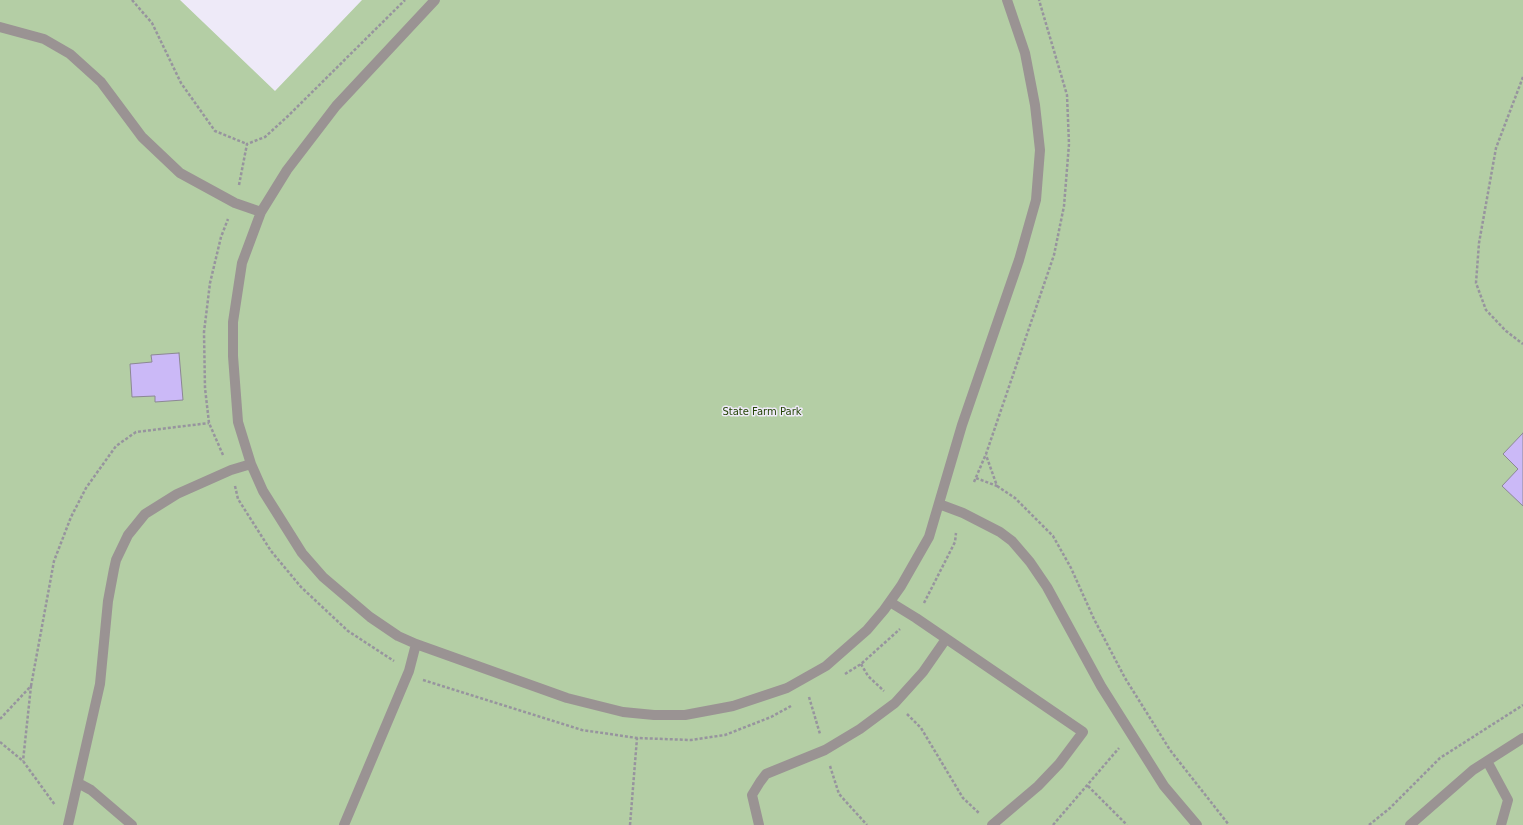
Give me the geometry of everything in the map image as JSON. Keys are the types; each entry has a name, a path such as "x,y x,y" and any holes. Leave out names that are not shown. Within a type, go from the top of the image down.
{"lane":[{"path":"435,0 336,106 287,170 261,212 242,263 233,322 233,356 238,422 251,464 263,491 298,547 323,577 370,617 398,636 416,644 592,705 623,712 654,715 685,715 733,706 787,688 826,666 867,630 890,602 901,586 928,537 940,504 962,425 1019,260 1036,200 1040,150 1035,105 1025,53 1008,0"},
{"path":"0,27 44,40 70,54 102,82 142,137 180,174 235,203 261,212"},
{"path":"69,822 100,684 108,601 114,569 116,560 128,535 145,514 180,492 230,470 251,464"},
{"path":"940,504 963,513 1000,532 1012,541 1030,562 1047,587 1101,686 1164,786 1197,825"},
{"path":"890,602 916,618 1083,732 1060,764 1013,809 992,825"},
{"path":"759,825 752,794 766,774 825,750 860,729 895,703 923,672 946,639"},
{"path":"344,825 409,672 416,644"},
{"path":"1410,825 1446,792 1487,760 1523,738"},
{"path":"1487,760 1508,800 1501,825"},
{"path":"78,783 91,790 132,825"}],"path":[{"path":"132,0 152,23 181,83 215,131 247,144 265,137 405,0"},
{"path":"1523,77 1496,148 1479,243 1476,283 1486,310 1506,331 1523,344"},
{"path":"247,144 235,203 221,237 209,290 204,332 205,388 209,423 230,470 238,499 271,551 301,587 348,631 420,679 582,730 637,738 691,740 725,735 771,718 796,704"},
{"path":"23,761 31,686 54,561 71,517 86,488 116,446 136,432 209,423"},
{"path":"986,454 997,486"},
{"path":"976,478 997,486 1015,498 1053,536 1071,568 1094,619 1125,678 1170,750 1229,825"},
{"path":"842,676 861,664 901,628 916,618 956,542 956,532"},
{"path":"861,664 868,676 921,728 963,798 980,814"},
{"path":"0,719 31,686"},
{"path":"803,700 815,693"},
{"path":"1369,825 1390,808 1440,758 1523,704"},
{"path":"630,825 637,738"},
{"path":"0,742 23,761 69,822"},
{"path":"1088,786 1127,825"}],"green space":[{"name":"State Farm Park","path":"0,0 180,0 275,91 362,0 1523,0 1523,825 0,825"}],"building":[{"path":"179,353 183,400 155,402 155,396 132,397 130,364 152,362 151,355"},
{"path":"1523,433 1523,506 1502,486 1518,469 1503,454"}]}
